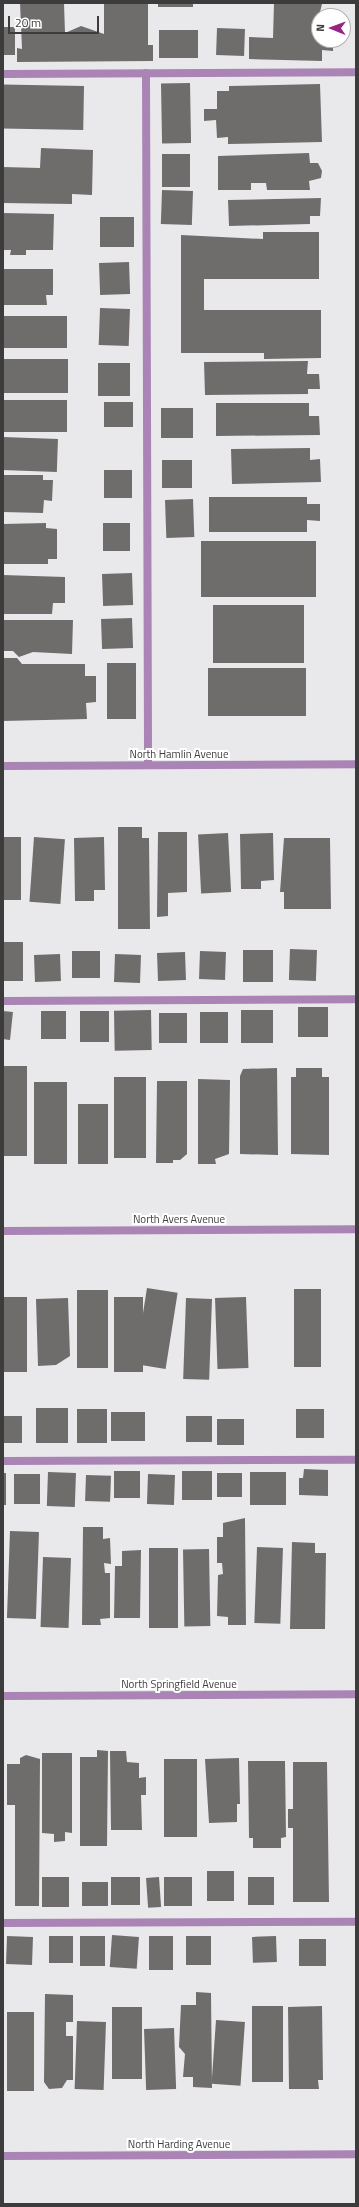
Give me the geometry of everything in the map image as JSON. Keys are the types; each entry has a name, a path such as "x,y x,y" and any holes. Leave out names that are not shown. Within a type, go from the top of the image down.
{"street":[{"path":"3,74 356,72"},
{"path":"146,73 148,765"},
{"name":"North Hamlin Avenue","path":"3,766 356,764"},
{"path":"3,1001 356,999"},
{"name":"North Avers Avenue","path":"3,1231 356,1229"},
{"path":"3,1461 356,1460"},
{"name":"North Springfield Avenue","path":"3,1696 356,1694"},
{"path":"3,1923 356,1922"},
{"name":"North Harding Avenue","path":"3,2156 356,2154"}],"building":[{"path":"20,3 64,3 65,33 81,26 104,34 104,3 148,3 148,45 153,45 153,61 17,62 17,48 22,49"},
{"path":"158,3 193,3 193,7 158,7"},
{"path":"274,3 334,3 322,4 321,8 311,8 311,48 333,48 333,51 322,50 322,61 249,59 249,37 273,38"},
{"path":"3,27 15,27 15,55 3,55"},
{"path":"217,28 245,29 244,56 216,55"},
{"path":"159,30 198,30 198,58 159,58"},
{"path":"190,83 191,143 162,143 161,84"},
{"path":"320,84 322,142 228,144 228,137 217,138 216,120 204,121 204,109 217,109 217,91 229,91 229,86"},
{"path":"3,85 84,86 83,130 3,129"},
{"path":"41,148 93,150 92,195 72,194 72,204 3,203 3,167 40,168"},
{"path":"309,153 310,163 318,163 322,171 321,178 309,181 310,190 267,190 266,183 251,183 251,190 218,190 218,156"},
{"path":"162,154 190,154 190,187 162,187"},
{"path":"162,190 193,191 192,225 161,224"},
{"path":"321,198 320,216 310,216 310,224 229,226 228,200"},
{"path":"3,213 54,214 53,250 26,250 26,255 10,255 11,250 3,250"},
{"path":"100,217 134,217 134,247 100,247"},
{"path":"263,232 319,232 319,279 204,279 204,310 321,310 321,358 264,359 264,353 181,353 181,235 263,239"},
{"path":"129,262 130,294 100,295 99,263"},
{"path":"3,269 53,269 53,295 46,295 47,305 3,305"},
{"path":"100,308 130,309 129,346 99,345"},
{"path":"3,316 67,316 67,348 3,348"},
{"path":"3,359 68,359 68,393 3,393"},
{"path":"308,361 307,374 319,374 320,389 308,389 308,394 205,395 204,362"},
{"path":"98,363 130,363 130,396 98,396"},
{"path":"3,400 67,400 67,432 3,432"},
{"path":"104,402 133,402 133,427 104,427"},
{"path":"216,403 309,403 309,416 319,416 320,435 216,436"},
{"path":"161,408 193,408 193,438 161,438"},
{"path":"3,437 58,439 57,472 3,470"},
{"path":"310,448 310,460 320,459 321,482 232,484 231,449"},
{"path":"162,460 192,460 192,488 162,488"},
{"path":"104,470 132,470 132,498 104,498"},
{"path":"3,475 43,475 43,480 53,480 52,501 44,500 43,513 3,512"},
{"path":"209,497 307,497 307,504 320,504 320,521 307,520 307,532 209,532"},
{"path":"193,499 194,537 166,538 165,500"},
{"path":"46,523 46,528 57,529 57,559 48,559 48,564 3,564 3,524"},
{"path":"103,523 130,523 130,551 103,551"},
{"path":"201,541 316,541 316,597 201,597"},
{"path":"132,573 133,605 103,606 102,574"},
{"path":"3,575 65,577 65,603 53,603 52,614 3,614"},
{"path":"213,605 304,605 304,663 213,663"},
{"path":"132,618 133,648 102,649 101,619"},
{"path":"3,620 73,620 72,654 33,652 19,657 13,651 3,651"},
{"path":"3,658 17,658 22,664 85,664 85,676 96,676 96,702 86,703 87,719 3,721"},
{"path":"107,663 136,663 136,719 107,719"},
{"path":"208,668 306,668 306,716 208,716"},
{"path":"118,827 142,827 142,838 149,838 150,929 118,929"},
{"path":"158,832 187,832 187,892 168,893 168,916 157,917"},
{"path":"228,833 231,892 201,893 198,835"},
{"path":"273,833 274,880 261,881 261,889 241,889 240,834"},
{"path":"3,837 21,837 21,900 3,900"},
{"path":"34,837 65,839 60,904 29,902"},
{"path":"104,837 105,890 94,890 94,901 75,901 74,838"},
{"path":"284,838 330,838 331,909 284,909 284,892 280,892"},
{"path":"3,942 23,942 23,981 3,981"},
{"path":"290,949 317,950 316,981 289,980"},
{"path":"243,950 273,950 273,982 243,982"},
{"path":"72,951 100,951 100,978 72,978"},
{"path":"200,951 226,952 225,980 199,979"},
{"path":"185,952 186,980 158,981 157,953"},
{"path":"60,954 61,981 35,982 34,955"},
{"path":"115,954 141,955 140,983 114,982"},
{"path":"298,1007 328,1007 328,1037 298,1037"},
{"path":"151,1010 152,1050 115,1051 114,1011"},
{"path":"241,1010 273,1010 273,1043 241,1043"},
{"path":"3,1011 13,1012 10,1040 3,1039"},
{"path":"41,1011 66,1011 66,1039 41,1039"},
{"path":"80,1011 109,1011 109,1042 80,1042"},
{"path":"200,1012 228,1012 228,1043 200,1043"},
{"path":"159,1013 187,1013 187,1043 159,1043"},
{"path":"3,1066 27,1066 27,1156 3,1156"},
{"path":"277,1068 278,1155 240,1154 240,1076 243,1069"},
{"path":"296,1068 322,1068 322,1077 329,1077 329,1155 291,1154 291,1077 296,1077"},
{"path":"114,1077 146,1077 146,1158 114,1158"},
{"path":"198,1079 230,1080 229,1154 215,1159 216,1164 198,1164"},
{"path":"157,1081 187,1081 187,1154 180,1160 173,1160 173,1163 156,1163"},
{"path":"34,1082 67,1082 67,1164 34,1164"},
{"path":"78,1104 108,1104 108,1164 78,1164"},
{"path":"147,1288 178,1293 166,1369 135,1364"},
{"path":"294,1289 321,1289 321,1367 294,1367"},
{"path":"77,1290 108,1290 108,1368 77,1368"},
{"path":"3,1297 27,1297 27,1372 3,1372"},
{"path":"114,1297 143,1297 143,1372 114,1372"},
{"path":"246,1297 248,1368 217,1369 215,1298"},
{"path":"68,1298 70,1356 56,1365 38,1366 36,1299"},
{"path":"186,1298 212,1299 209,1380 183,1379"},
{"path":"36,1408 68,1408 68,1443 36,1443"},
{"path":"77,1409 107,1409 107,1443 77,1443"},
{"path":"296,1409 324,1409 324,1438 296,1438"},
{"path":"111,1412 145,1412 145,1441 111,1441"},
{"path":"3,1416 22,1416 22,1443 3,1443"},
{"path":"186,1416 212,1416 212,1442 186,1442"},
{"path":"217,1419 244,1419 244,1445 217,1445"},
{"path":"304,1469 328,1470 328,1496 299,1495 299,1478 303,1478"},
{"path":"114,1471 140,1471 140,1498 114,1498"},
{"path":"182,1471 212,1471 212,1500 182,1500"},
{"path":"48,1472 76,1473 75,1507 47,1506"},
{"path":"250,1472 286,1472 286,1505 250,1505"},
{"path":"3,1473 6,1473 6,1505 3,1505"},
{"path":"217,1473 242,1473 242,1497 217,1497"},
{"path":"14,1474 40,1474 40,1504 14,1504"},
{"path":"148,1474 175,1475 174,1505 147,1504"},
{"path":"86,1475 111,1476 110,1502 85,1501"},
{"path":"245,1518 246,1625 228,1625 228,1617 217,1616 218,1575 223,1574 222,1563 217,1563 217,1537 223,1537 223,1523"},
{"path":"83,1527 103,1527 103,1539 110,1538 111,1564 104,1563 105,1573 110,1573 110,1618 100,1619 101,1625 82,1625"},
{"path":"10,1531 39,1532 36,1619 7,1618"},
{"path":"292,1542 315,1543 315,1553 326,1553 325,1629 290,1629"},
{"path":"257,1547 283,1548 280,1624 254,1623"},
{"path":"149,1548 178,1548 178,1628 149,1628"},
{"path":"183,1549 209,1549 210,1626 184,1626"},
{"path":"141,1550 140,1618 114,1618 115,1566 122,1566 122,1551"},
{"path":"43,1557 71,1558 69,1628 41,1627"},
{"path":"97,1750 108,1751 107,1846 80,1846 80,1757 97,1757"},
{"path":"110,1751 126,1751 127,1762 139,1763 139,1778 146,1777 146,1795 141,1795 142,1830 111,1830"},
{"path":"42,1753 72,1753 72,1833 65,1832 65,1841 54,1842 54,1834 42,1833"},
{"path":"26,1755 40,1759 39,1906 15,1906 15,1805 7,1805 7,1764 20,1764 20,1758"},
{"path":"239,1758 240,1804 237,1804 237,1822 209,1823 205,1759"},
{"path":"164,1759 197,1759 197,1837 164,1837"},
{"path":"248,1761 285,1761 286,1837 281,1838 281,1848 253,1848 253,1838 249,1838"},
{"path":"293,1762 327,1762 329,1902 293,1902 293,1828 288,1828 288,1809 293,1809"},
{"path":"207,1871 234,1871 234,1901 207,1901"},
{"path":"42,1877 69,1877 69,1907 42,1907"},
{"path":"111,1877 140,1877 140,1905 111,1905"},
{"path":"159,1877 161,1907 148,1908 146,1878"},
{"path":"164,1877 192,1877 192,1906 164,1906"},
{"path":"248,1877 274,1877 274,1905 248,1905"},
{"path":"82,1882 108,1882 108,1906 82,1906"},
{"path":"112,1935 139,1937 137,1969 110,1967"},
{"path":"7,1936 33,1937 32,1965 6,1964"},
{"path":"49,1936 73,1936 73,1963 49,1963"},
{"path":"80,1936 105,1936 105,1966 80,1966"},
{"path":"149,1936 173,1936 173,1970 149,1970"},
{"path":"186,1936 211,1936 211,1965 186,1965"},
{"path":"276,1936 277,1962 253,1963 252,1937"},
{"path":"299,1939 326,1939 326,1966 299,1966"},
{"path":"196,1992 211,1993 212,2088 193,2087 193,2077 183,2077 185,2054 179,2047 181,2005 196,2005"},
{"path":"45,1994 73,1995 73,2022 66,2022 66,2036 73,2036 73,2080 67,2080 62,2088 49,2089 44,2082"},
{"path":"252,2006 283,2006 283,2082 252,2082"},
{"path":"322,2006 323,2080 318,2080 319,2089 289,2089 288,2007"},
{"path":"112,2007 142,2007 142,2079 112,2079"},
{"path":"7,2012 34,2012 34,2091 7,2091"},
{"path":"216,2020 245,2022 240,2086 212,2084"},
{"path":"77,2021 106,2022 104,2090 75,2089"},
{"path":"174,2028 176,2089 146,2090 144,2029"}]}
